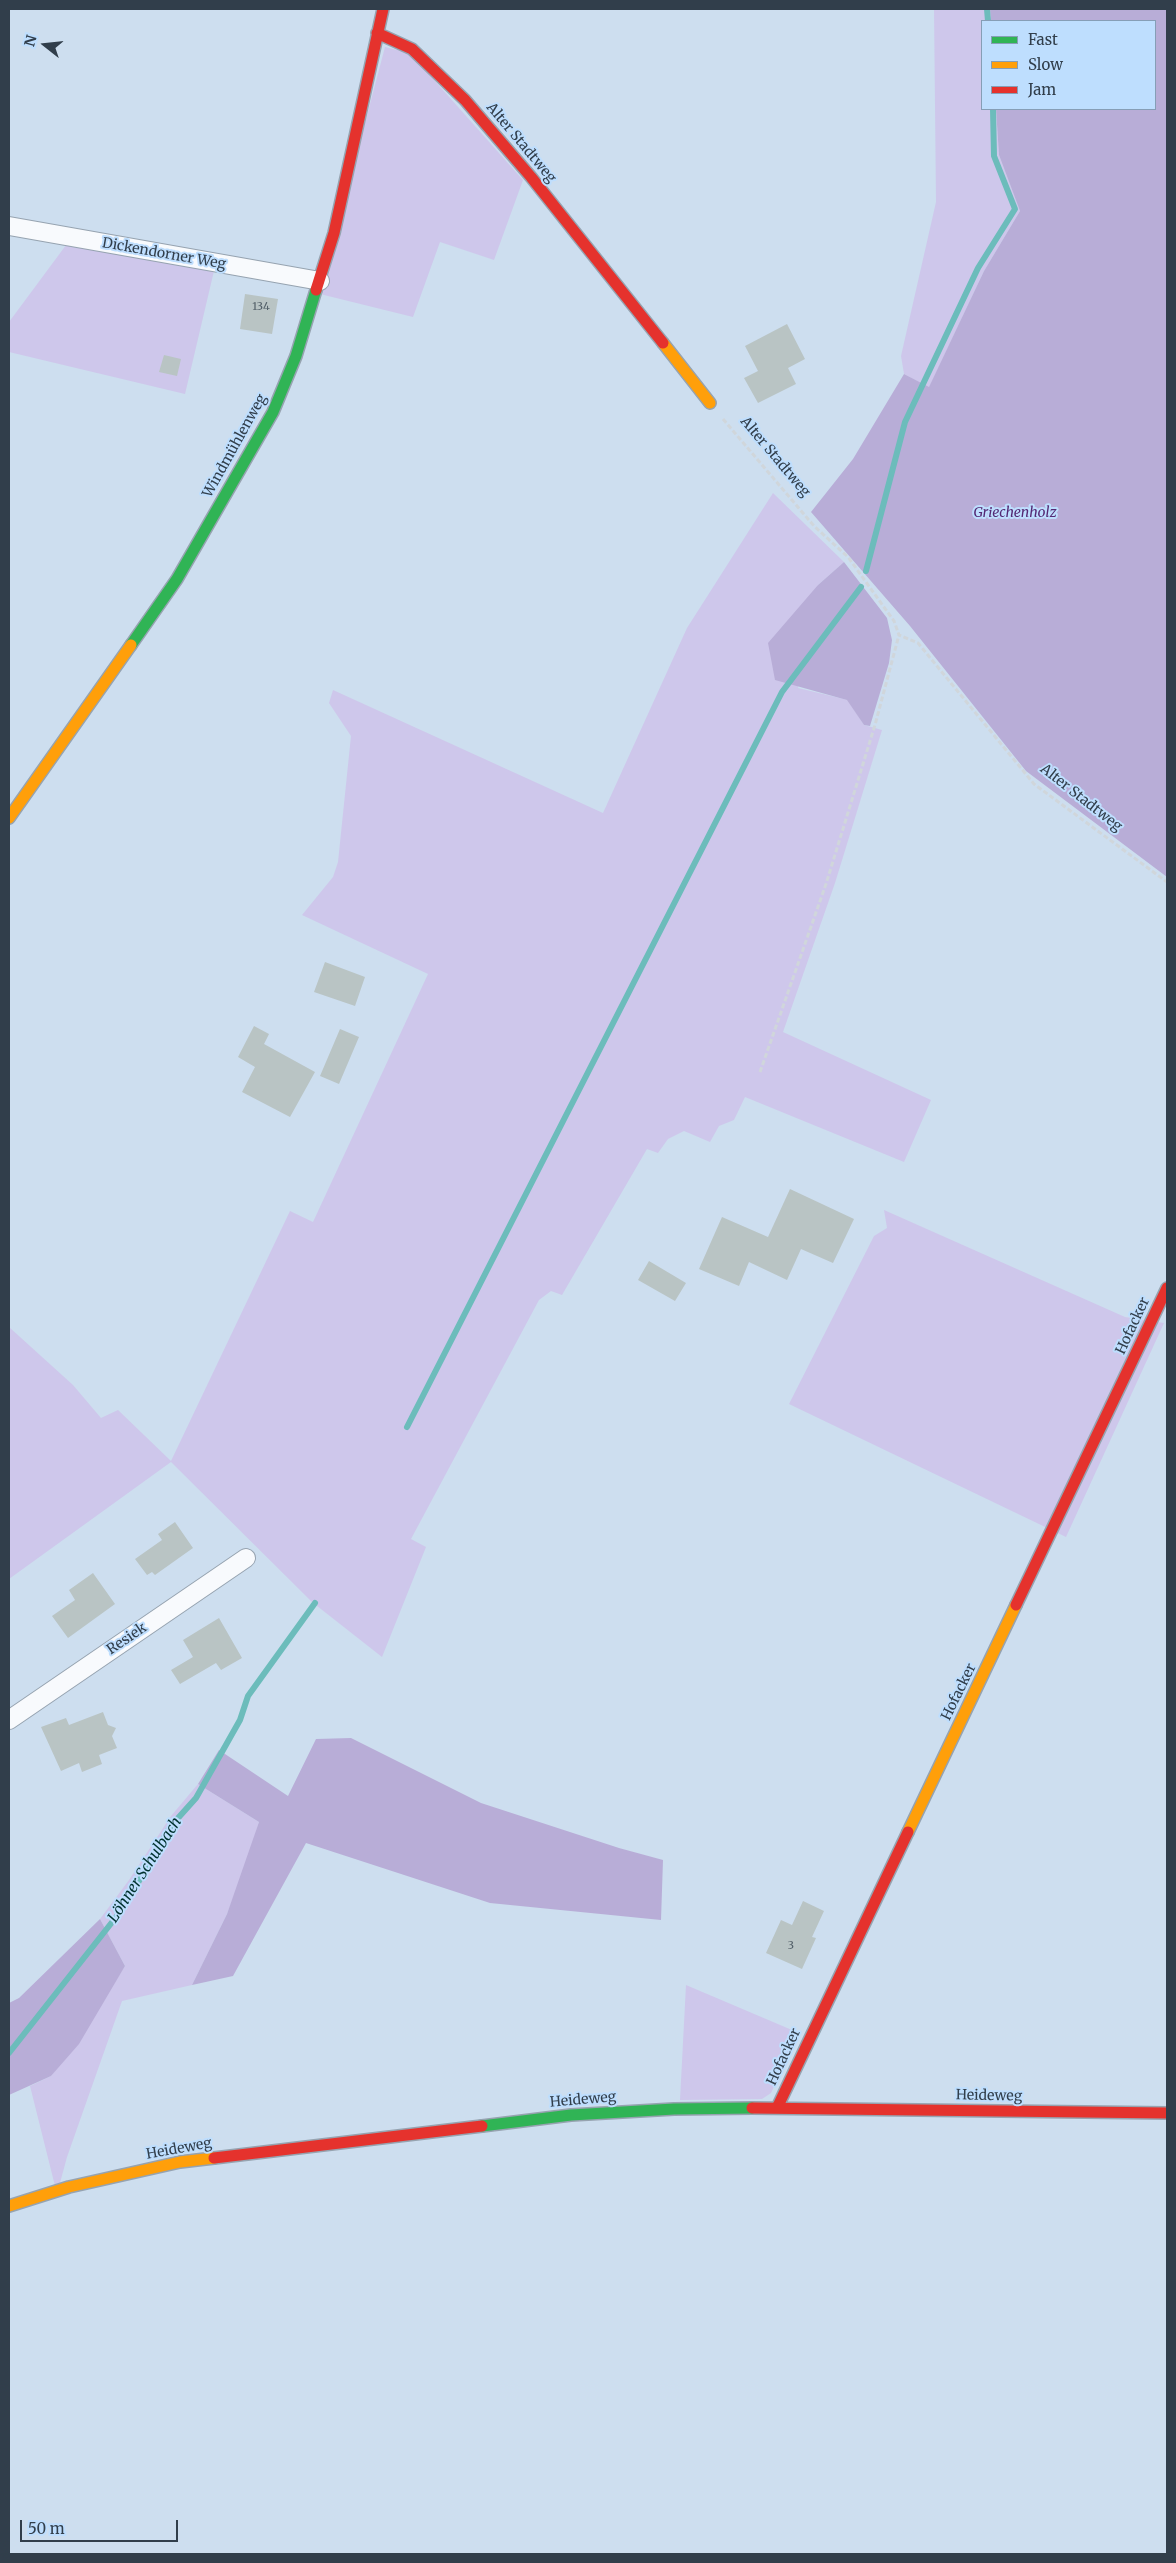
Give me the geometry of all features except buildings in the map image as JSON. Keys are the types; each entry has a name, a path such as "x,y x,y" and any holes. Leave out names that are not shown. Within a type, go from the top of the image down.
{"street":[{"name":"Windmühlenweg","path":"9,818 182,571 273,412 296,356 334,233 383,9"},
{"name":"Alter Stadtweg","path":"377,33 412,49 465,100 531,177 710,403"},
{"name":"Dickendorner Weg","path":"9,226 320,281"},
{"name":"Hofacker","path":"777,2108 1167,1288"},
{"name":"Resiek","path":"9,1720 246,1558"},
{"name":"Heideweg","path":"9,2206 69,2187 180,2162 571,2115 674,2109 777,2108 1167,2113"}],"path":[{"name":"Alter Stadtweg","path":"710,403 814,526 848,557 894,621 899,635 918,643 1034,784 1167,882"},
{"path":"760,1072 826,884 876,725 899,635"}],"shaded area":[{"path":"934,9 990,9 991,20 981,20 981,110 996,110 999,155 1020,211 984,271 929,388 904,374 901,356 936,202"},
{"path":"385,47 410,53 523,180 494,260 440,242 413,317 320,294"},
{"path":"75,233 217,258 185,394 9,352 9,322"},
{"path":"773,493 844,562 818,585 798,688 848,700 864,725 882,730 835,883 783,1032 931,1100 904,1162 745,1097 734,1120 719,1126 710,1142 684,1131 668,1139 658,1153 647,1149 562,1295 551,1291 539,1300 411,1539 426,1547 382,1657 312,1602 171,1462 9,1579 9,1327 73,1385 101,1418 118,1410 171,1461 290,1211 313,1222 428,974 302,915 333,877 338,862 351,736 329,703 333,690 603,813 687,628"},
{"path":"884,1210 1125,1317 1164,1323 1066,1537 789,1404 874,1236 887,1228"},
{"path":"198,1784 259,1822 245,1868 227,1914 192,1985 122,2001 67,2157 57,2194 30,2086 51,2076 125,1966 100,1919 129,1880 171,1816"},
{"path":"686,1985 799,2033 771,2093 762,2099 680,2100"}],"green space":[{"name":"Griechenholz","path":"990,9 1167,9 1167,877 1026,771 910,626 811,512 853,459 904,374 929,387 984,271 1020,211 999,155 996,110 1156,110 1156,20 991,20"},
{"path":"844,562 887,618 892,640 889,663 870,726 864,725 847,700 775,680 768,643 818,585"},
{"path":"351,1738 481,1803 619,1848 663,1860 661,1920 490,1903 306,1843 233,1976 192,1985 227,1914 259,1822 198,1784 219,1750 288,1796 316,1739"},
{"path":"100,1919 125,1966 79,2044 51,2076 9,2095 9,2003 19,1998"}],"waterway":[{"path":"987,9 988,20"},
{"path":"866,571 905,422 978,268 1015,209 994,156 993,110"},
{"path":"407,1427 782,692 861,587"},
{"name":"Löhner Schulbach","path":"9,2053 124,1907 170,1827 196,1798 240,1720 248,1696 315,1603"}],"traffic: fast":[{"path":"131,645 177,579 273,412 296,356 316,290"},
{"path":"482,2126 571,2115 674,2109 752,2108"}],"traffic: slow":[{"path":"663,343 710,403"},
{"path":"9,818 131,645"},
{"path":"908,1832 1016,1605"},
{"path":"9,2206 69,2187 180,2162 214,2158"}],"traffic: jam":[{"path":"316,290 334,233 383,9"},
{"path":"377,33 412,49 465,100 531,177 663,343"},
{"path":"1016,1605 1167,1288"},
{"path":"777,2108 908,1832"},
{"path":"752,2108 1167,2113"},
{"path":"214,2158 482,2126"}]}
